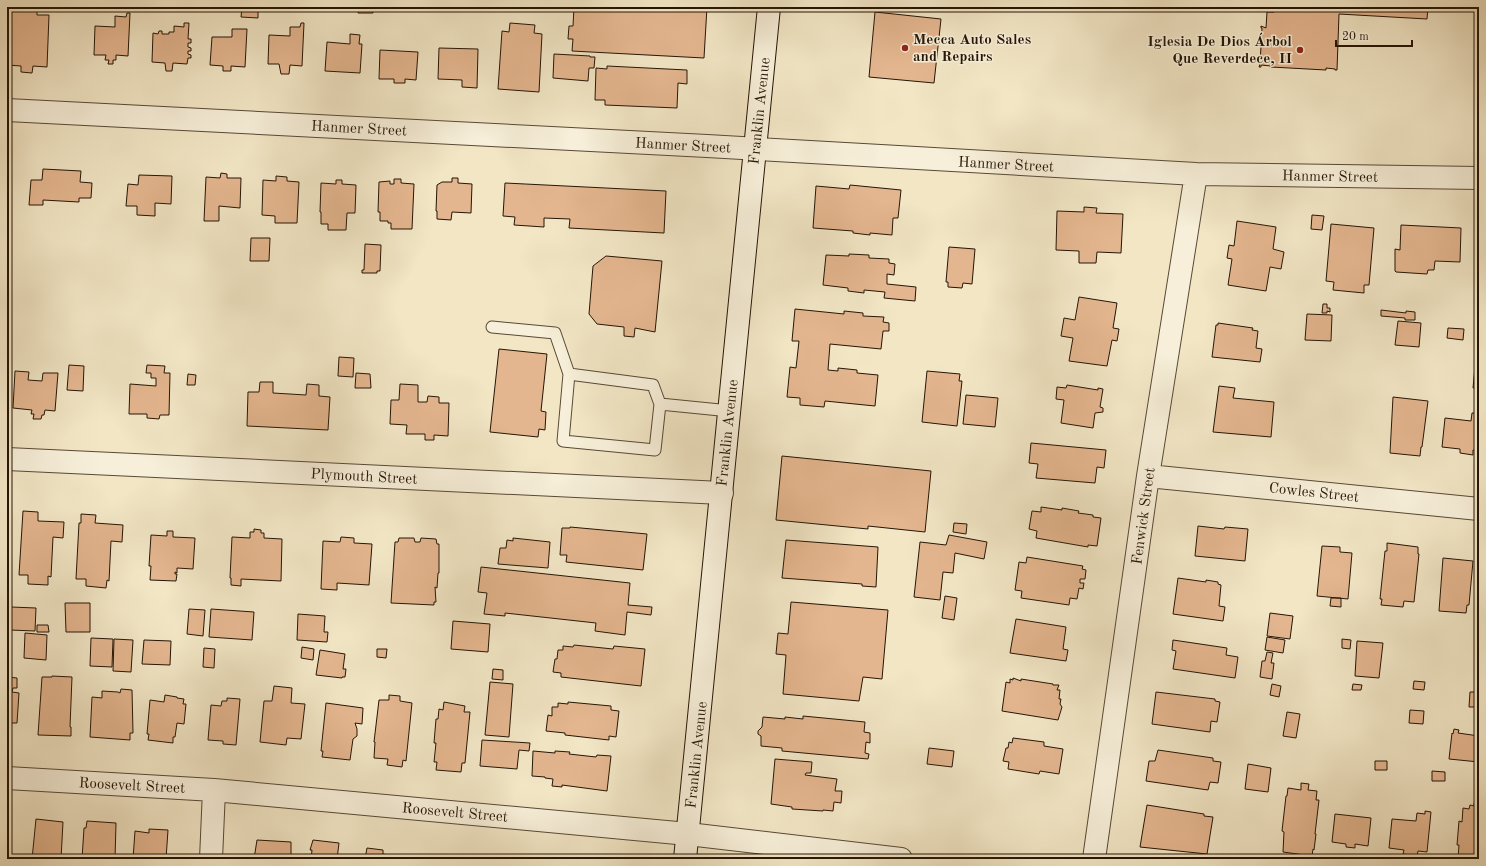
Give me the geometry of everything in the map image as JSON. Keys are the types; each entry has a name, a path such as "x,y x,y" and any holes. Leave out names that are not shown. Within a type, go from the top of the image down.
{"street":[{"name":"Franklin Avenue","path":"686,859 769,7"},
{"name":"Hanmer Street","path":"7,110 755,149 1196,174 1479,178"},
{"name":"Fenwick Street","path":"1094,859 1148,476 1196,174"},
{"name":"Plymouth Street","path":"7,459 722,493"},
{"name":"Cowles Street","path":"1148,476 1479,509"},
{"name":"Roosevelt Street","path":"7,778 214,790 688,834 901,859"},
{"path":"211,859 214,790"}],"lane":[{"path":"492,327 554,333 569,374 563,441 655,450 660,404 653,385 569,374"},
{"path":"660,404 730,411"}],"building":[{"path":"8,7 34,7 34,11 37,10 37,15 49,15 47,67 33,66 32,73 21,72 21,66 7,65"},
{"path":"242,7 258,7 258,18 241,17"},
{"path":"358,7 373,7 373,13 358,13"},
{"path":"574,7 707,7 704,58 572,51 573,39 568,39 569,26 573,26"},
{"path":"1275,7 1428,7 1427,19 1339,14 1337,70 1326,68 1326,70 1271,67 1261,65 1261,67 1259,67 1261,26 1266,28 1267,12 1274,12"},
{"name":"Mecca Auto Sales and Repairs","path":"875,12 941,19 934,83 869,77"},
{"path":"127,13 130,13 128,56 116,55 116,60 113,60 113,64 108,64 109,60 105,60 106,55 94,55 95,26 115,27 115,16 126,17"},
{"path":"184,23 189,23 188,39 191,39 191,43 188,43 188,47 191,48 191,51 188,51 188,54 191,55 191,58 188,58 187,64 173,63 172,71 166,71 165,63 152,62 153,33 158,34 159,31 162,31 162,34 169,34 169,32 174,32 174,26 184,27"},
{"path":"301,23 304,23 302,66 290,65 289,74 281,74 279,64 268,64 269,35 290,36 290,27 300,27"},
{"path":"510,23 535,25 534,33 542,34 539,92 498,89 502,31 509,32"},
{"path":"232,29 247,29 245,67 231,66 231,71 223,71 223,66 210,65 212,37 232,37"},
{"path":"350,34 360,35 359,44 362,44 360,73 325,71 327,42 350,44"},
{"path":"439,48 478,49 477,88 462,87 462,80 438,79"},
{"path":"380,50 418,52 416,80 405,79 405,83 394,83 394,79 379,79"},
{"path":"554,54 595,57 594,68 589,68 588,81 553,78"},
{"path":"607,66 687,70 687,84 678,83 677,108 605,105 605,100 595,100 596,68 607,69"},
{"path":"43,169 81,171 80,182 92,183 91,198 79,198 79,202 43,200 43,205 29,205 31,180 42,180"},
{"path":"221,173 227,174 227,178 241,178 240,208 219,206 219,221 204,221 206,177 220,178"},
{"path":"139,175 172,176 171,204 155,203 155,216 137,215 137,206 126,206 128,184 138,185"},
{"path":"276,176 287,177 287,181 299,182 297,223 275,223 275,216 262,215 263,180 276,181"},
{"path":"452,178 458,178 458,183 472,184 471,213 452,212 451,220 437,219 437,185 442,182 452,182"},
{"path":"394,179 401,179 401,183 414,184 412,229 391,229 391,223 388,223 388,221 380,221 380,212 378,212 379,182 390,181 390,184 394,184"},
{"path":"336,180 342,180 342,184 356,185 355,213 347,213 346,230 328,230 328,224 321,224 321,183 336,184"},
{"path":"505,183 666,191 664,233 569,228 570,219 544,218 544,227 514,225 515,217 503,216"},
{"path":"850,185 901,190 898,218 893,218 892,235 870,233 870,235 853,233 853,231 813,228 816,186 849,189"},
{"path":"1084,207 1097,208 1096,213 1123,214 1121,253 1097,252 1096,263 1079,263 1079,251 1056,250 1057,211 1084,212"},
{"path":"1312,215 1324,216 1322,230 1311,229"},
{"path":"1237,221 1276,227 1273,249 1284,252 1281,269 1270,267 1266,291 1228,285 1232,259 1227,258 1229,245 1234,246"},
{"path":"1331,224 1374,228 1369,285 1364,285 1364,293 1333,290 1334,282 1326,281"},
{"path":"1401,225 1461,228 1460,262 1435,261 1434,270 1428,270 1427,274 1396,272 1395,249 1400,250"},
{"path":"251,238 270,238 269,261 250,261"},
{"path":"365,244 381,245 380,271 377,271 377,273 362,273 362,270 364,270"},
{"path":"949,247 975,249 972,284 963,283 962,288 948,287 948,282 946,282"},
{"path":"849,254 869,255 869,258 889,259 889,263 895,264 894,275 887,274 887,284 916,287 915,301 884,298 885,292 864,290 864,293 848,291 848,288 823,285 826,255 849,256"},
{"path":"606,256 662,261 655,332 635,328 634,337 624,336 624,327 597,324 589,314 593,266"},
{"path":"1079,297 1117,303 1113,328 1119,329 1117,341 1112,340 1107,366 1069,361 1073,338 1061,336 1064,318 1075,320"},
{"path":"1323,304 1327,304 1327,308 1330,308 1330,312 1327,311 1327,313 1322,313"},
{"path":"795,309 844,314 844,311 863,313 863,316 884,317 883,322 889,323 889,331 883,331 881,349 830,344 828,370 838,371 838,368 857,370 857,373 878,375 875,406 825,401 824,407 800,405 800,398 787,397 790,367 796,368 799,341 792,341"},
{"path":"1381,310 1406,313 1406,311 1415,312 1415,320 1381,316"},
{"path":"1307,314 1332,315 1331,341 1305,340"},
{"path":"1398,321 1421,323 1419,347 1395,345"},
{"path":"1218,323 1253,328 1252,330 1258,331 1256,348 1262,349 1260,362 1212,357 1216,325 1218,325"},
{"path":"1448,328 1464,329 1463,340 1447,338"},
{"path":"499,349 547,354 541,411 546,412 545,430 539,429 538,437 490,432"},
{"path":"339,357 354,358 353,377 338,376"},
{"path":"69,365 84,366 83,391 67,390"},
{"path":"147,365 165,366 164,373 170,373 169,415 160,415 159,419 147,418 147,414 129,414 130,384 156,386 156,378 151,378 151,373 146,373"},
{"path":"1475,367 1479,367 1479,388 1473,388"},
{"path":"15,371 29,372 28,380 42,381 43,373 58,373 55,411 45,410 41,419 33,419 34,414 31,414 32,410 13,408"},
{"path":"927,371 960,374 959,381 962,381 957,426 922,422"},
{"path":"356,373 370,374 371,388 355,388"},
{"path":"188,374 196,375 195,385 187,385"},
{"path":"260,382 273,382 273,393 306,395 307,384 319,385 319,396 330,397 328,430 247,426 248,392 259,392"},
{"path":"400,384 418,385 418,402 427,402 428,396 439,397 439,403 449,403 448,436 434,435 434,440 425,440 425,434 406,434 407,425 390,424 391,400 399,400"},
{"path":"1067,385 1098,390 1098,388 1103,389 1100,407 1103,408 1103,412 1095,413 1093,428 1061,423 1064,400 1056,399 1057,387 1066,388"},
{"path":"1219,386 1235,388 1233,398 1274,402 1271,437 1213,432"},
{"path":"966,395 998,398 995,427 963,424"},
{"path":"1393,397 1428,401 1420,456 1390,453"},
{"path":"1472,413 1479,413 1479,451 1473,450 1473,455 1460,453 1460,449 1442,447 1445,418 1471,421"},
{"path":"1031,443 1106,450 1104,468 1097,467 1095,483 1036,478 1038,464 1029,463"},
{"path":"782,456 931,471 925,532 868,526 868,529 776,520"},
{"path":"1041,507 1062,510 1062,508 1079,511 1078,513 1093,515 1093,517 1101,518 1097,546 1088,545 1088,547 1036,538 1037,531 1029,529 1032,511 1041,512"},
{"path":"23,511 38,512 38,521 64,522 63,538 53,537 51,577 48,576 48,585 28,584 28,575 19,575"},
{"path":"81,514 96,515 95,523 123,525 122,542 111,541 109,581 107,580 106,588 86,586 86,579 76,579 79,523 81,523"},
{"path":"7,519 9,519 8,538 7,538"},
{"path":"954,523 967,524 966,534 953,532"},
{"path":"1198,526 1224,529 1225,527 1248,529 1245,561 1195,556"},
{"path":"570,527 647,534 643,570 566,562 567,555 560,555 562,528"},
{"path":"254,529 261,530 261,533 264,533 264,538 282,539 281,581 241,579 241,586 231,585 232,537 250,538 250,532 254,532"},
{"path":"167,531 173,531 173,537 195,538 193,569 177,568 177,573 175,572 175,574 177,574 176,581 150,580 151,566 149,566 151,535 167,536"},
{"path":"949,535 987,542 984,559 955,553 953,573 943,572 940,600 914,597 920,542 946,545"},
{"path":"341,537 354,538 354,543 372,544 369,585 337,583 337,590 321,589 323,541 340,542"},
{"path":"399,538 414,538 415,542 420,542 421,538 436,539 437,544 439,544 439,573 437,588 435,587 436,602 434,602 434,605 391,603 395,542 398,542"},
{"path":"513,538 550,542 548,568 498,564 500,548 506,548 507,540 513,541"},
{"path":"786,540 878,547 876,587 862,586 862,584 782,578"},
{"path":"1387,543 1418,547 1419,554 1414,602 1404,601 1403,607 1381,605 1382,599 1380,599"},
{"path":"1322,546 1340,547 1340,552 1352,553 1348,599 1317,596"},
{"path":"1027,557 1083,566 1082,569 1086,570 1085,579 1080,579 1080,583 1084,583 1083,589 1079,588 1077,599 1070,598 1069,605 1021,598 1022,591 1015,590 1019,562 1026,563"},
{"path":"1443,558 1473,561 1469,605 1467,605 1466,613 1439,611"},
{"path":"481,567 630,583 628,605 652,607 651,615 627,612 625,635 595,631 596,623 505,613 505,616 484,614 487,593 478,592"},
{"path":"1178,578 1218,582 1218,584 1221,585 1219,606 1225,607 1223,621 1173,614"},
{"path":"945,596 957,598 954,620 942,618"},
{"path":"1331,598 1341,598 1341,607 1330,606"},
{"path":"791,602 888,610 882,679 863,677 859,701 783,694 786,655 776,654 778,633 788,634"},
{"path":"65,603 90,603 90,632 66,632"},
{"path":"11,607 36,608 35,631 10,630"},
{"path":"189,609 205,610 203,636 187,634"},
{"path":"211,609 254,612 252,640 209,637"},
{"path":"1270,613 1293,616 1290,639 1267,636"},
{"path":"298,614 325,616 324,632 328,632 327,642 297,640"},
{"path":"1016,619 1066,627 1063,649 1068,650 1066,661 1010,653"},
{"path":"453,621 490,624 488,652 451,649"},
{"path":"37,625 48,625 49,632 37,632"},
{"path":"25,633 47,635 46,660 24,658"},
{"path":"1267,637 1285,640 1283,653 1265,650"},
{"path":"91,638 113,639 112,667 90,666"},
{"path":"114,639 133,640 131,672 113,671"},
{"path":"1342,639 1351,640 1350,649 1342,648"},
{"path":"144,640 171,641 170,665 142,664"},
{"path":"1173,640 1227,648 1226,655 1238,657 1235,678 1173,669 1176,651 1172,650"},
{"path":"1357,641 1383,643 1379,678 1355,676"},
{"path":"574,645 613,649 614,646 645,649 641,686 561,677 561,673 553,672 558,650 563,650 563,646 573,647"},
{"path":"302,647 314,649 313,660 301,658"},
{"path":"204,648 215,649 214,668 203,667"},
{"path":"377,649 387,649 386,658 377,657"},
{"path":"320,650 345,654 343,669 346,669 345,677 342,678 316,675"},
{"path":"1267,652 1273,653 1271,663 1274,663 1272,679 1260,677 1262,661 1265,661"},
{"path":"493,669 503,670 503,680 492,679"},
{"path":"7,677 17,678 17,688 13,688 12,692 19,693 17,723 7,723"},
{"path":"42,677 72,677 71,736 38,735"},
{"path":"1013,678 1021,681 1021,679 1059,685 1057,690 1060,690 1059,699 1061,699 1060,704 1062,707 1058,720 1002,711 1006,682 1010,683 1010,679 1013,680"},
{"path":"1414,681 1425,682 1424,690 1413,689"},
{"path":"490,682 513,684 509,737 485,735"},
{"path":"1272,684 1281,686 1279,697 1270,695"},
{"path":"1353,684 1362,685 1361,690 1352,690"},
{"path":"274,686 292,688 291,703 305,704 301,739 287,738 286,745 260,742 264,701 272,701"},
{"path":"121,689 132,690 133,733 130,733 130,740 90,737 92,697 102,698 102,691 120,693"},
{"path":"1156,692 1215,699 1215,701 1220,702 1217,722 1211,721 1210,732 1152,724"},
{"path":"1470,692 1479,692 1479,707 1469,707"},
{"path":"165,695 184,699 183,704 186,704 184,724 177,723 173,743 148,740 149,734 147,734 150,700 164,702"},
{"path":"389,695 400,696 400,701 412,703 406,761 403,760 402,767 387,765 388,759 374,758 374,742 379,700 389,700"},
{"path":"227,698 240,699 236,745 223,744 223,741 208,740 211,705 221,706 222,701 227,701"},
{"path":"444,702 465,706 464,712 470,712 465,763 462,763 461,772 436,770 437,762 434,762 436,719 438,719 439,709 443,710"},
{"path":"568,702 611,706 611,710 619,711 616,737 609,736 609,740 565,735 565,733 546,731 548,715 552,716 552,707 558,707 558,703 568,704"},
{"path":"326,703 363,708 362,724 355,723 357,736 353,739 350,760 322,757 323,751 321,751"},
{"path":"1410,710 1424,711 1423,724 1409,723"},
{"path":"1287,712 1300,714 1296,738 1283,736"},
{"path":"803,716 865,722 864,732 870,733 870,743 866,742 865,753 869,754 868,759 782,751 782,748 761,746 761,736 758,734 758,731 762,727 763,717 803,719"},
{"path":"1454,729 1459,730 1458,733 1479,736 1479,762 1449,759 1452,733 1453,734"},
{"path":"1013,738 1044,742 1044,746 1063,749 1059,774 1040,771 1039,774 1008,769 1009,762 1003,761 1006,748 1008,748 1009,742 1012,743"},
{"path":"482,740 530,743 529,751 519,750 517,769 480,766"},
{"path":"929,748 954,751 952,767 927,764"},
{"path":"1158,750 1213,758 1213,761 1221,762 1218,783 1210,782 1208,790 1146,781 1149,761 1155,761"},
{"path":"533,751 555,753 555,751 570,752 569,754 596,757 597,755 611,756 607,791 562,785 562,787 552,786 553,779 532,776"},
{"path":"775,759 812,762 811,773 806,773 805,775 837,779 835,791 842,791 841,803 834,802 833,811 792,809 792,807 771,804"},
{"path":"1375,761 1387,761 1387,770 1375,770"},
{"path":"1248,764 1271,768 1268,792 1245,789"},
{"path":"1432,771 1445,772 1445,781 1432,781"},
{"path":"1301,783 1309,784 1308,790 1317,791 1316,800 1319,800 1314,850 1313,849 1312,856 1283,852 1284,832 1282,831 1288,788 1301,790"},
{"path":"1474,803 1479,803 1479,859 1458,859 1459,845 1457,845 1459,821 1462,822 1463,808 1469,809 1470,805 1474,806"},
{"path":"1147,805 1204,814 1204,816 1213,817 1207,854 1140,847"},
{"path":"1425,811 1431,812 1427,852 1418,851 1417,856 1403,854 1404,850 1389,848 1392,819 1416,821 1417,813 1425,814"},
{"path":"1335,814 1371,818 1368,846 1355,844 1355,848 1346,847 1346,844 1332,842"},
{"path":"36,819 63,822 61,859 32,859"},
{"path":"87,821 116,823 115,859 82,859 84,828 86,828"},
{"path":"149,829 168,830 166,859 133,859 135,831 149,833"},
{"path":"257,840 291,842 291,859 254,859"},
{"path":"313,840 339,843 337,859 311,859 312,850 310,850"},
{"path":"367,848 383,850 383,854 394,856 397,859 365,859"},
{"path":"431,855 461,859 431,859"}],"place":[{"name":"Mecca Auto Sales and Repairs","path":"905,48"},
{"name":"Iglesia De Dios Árbol Que Reverdece, II","path":"1300,50"}]}
